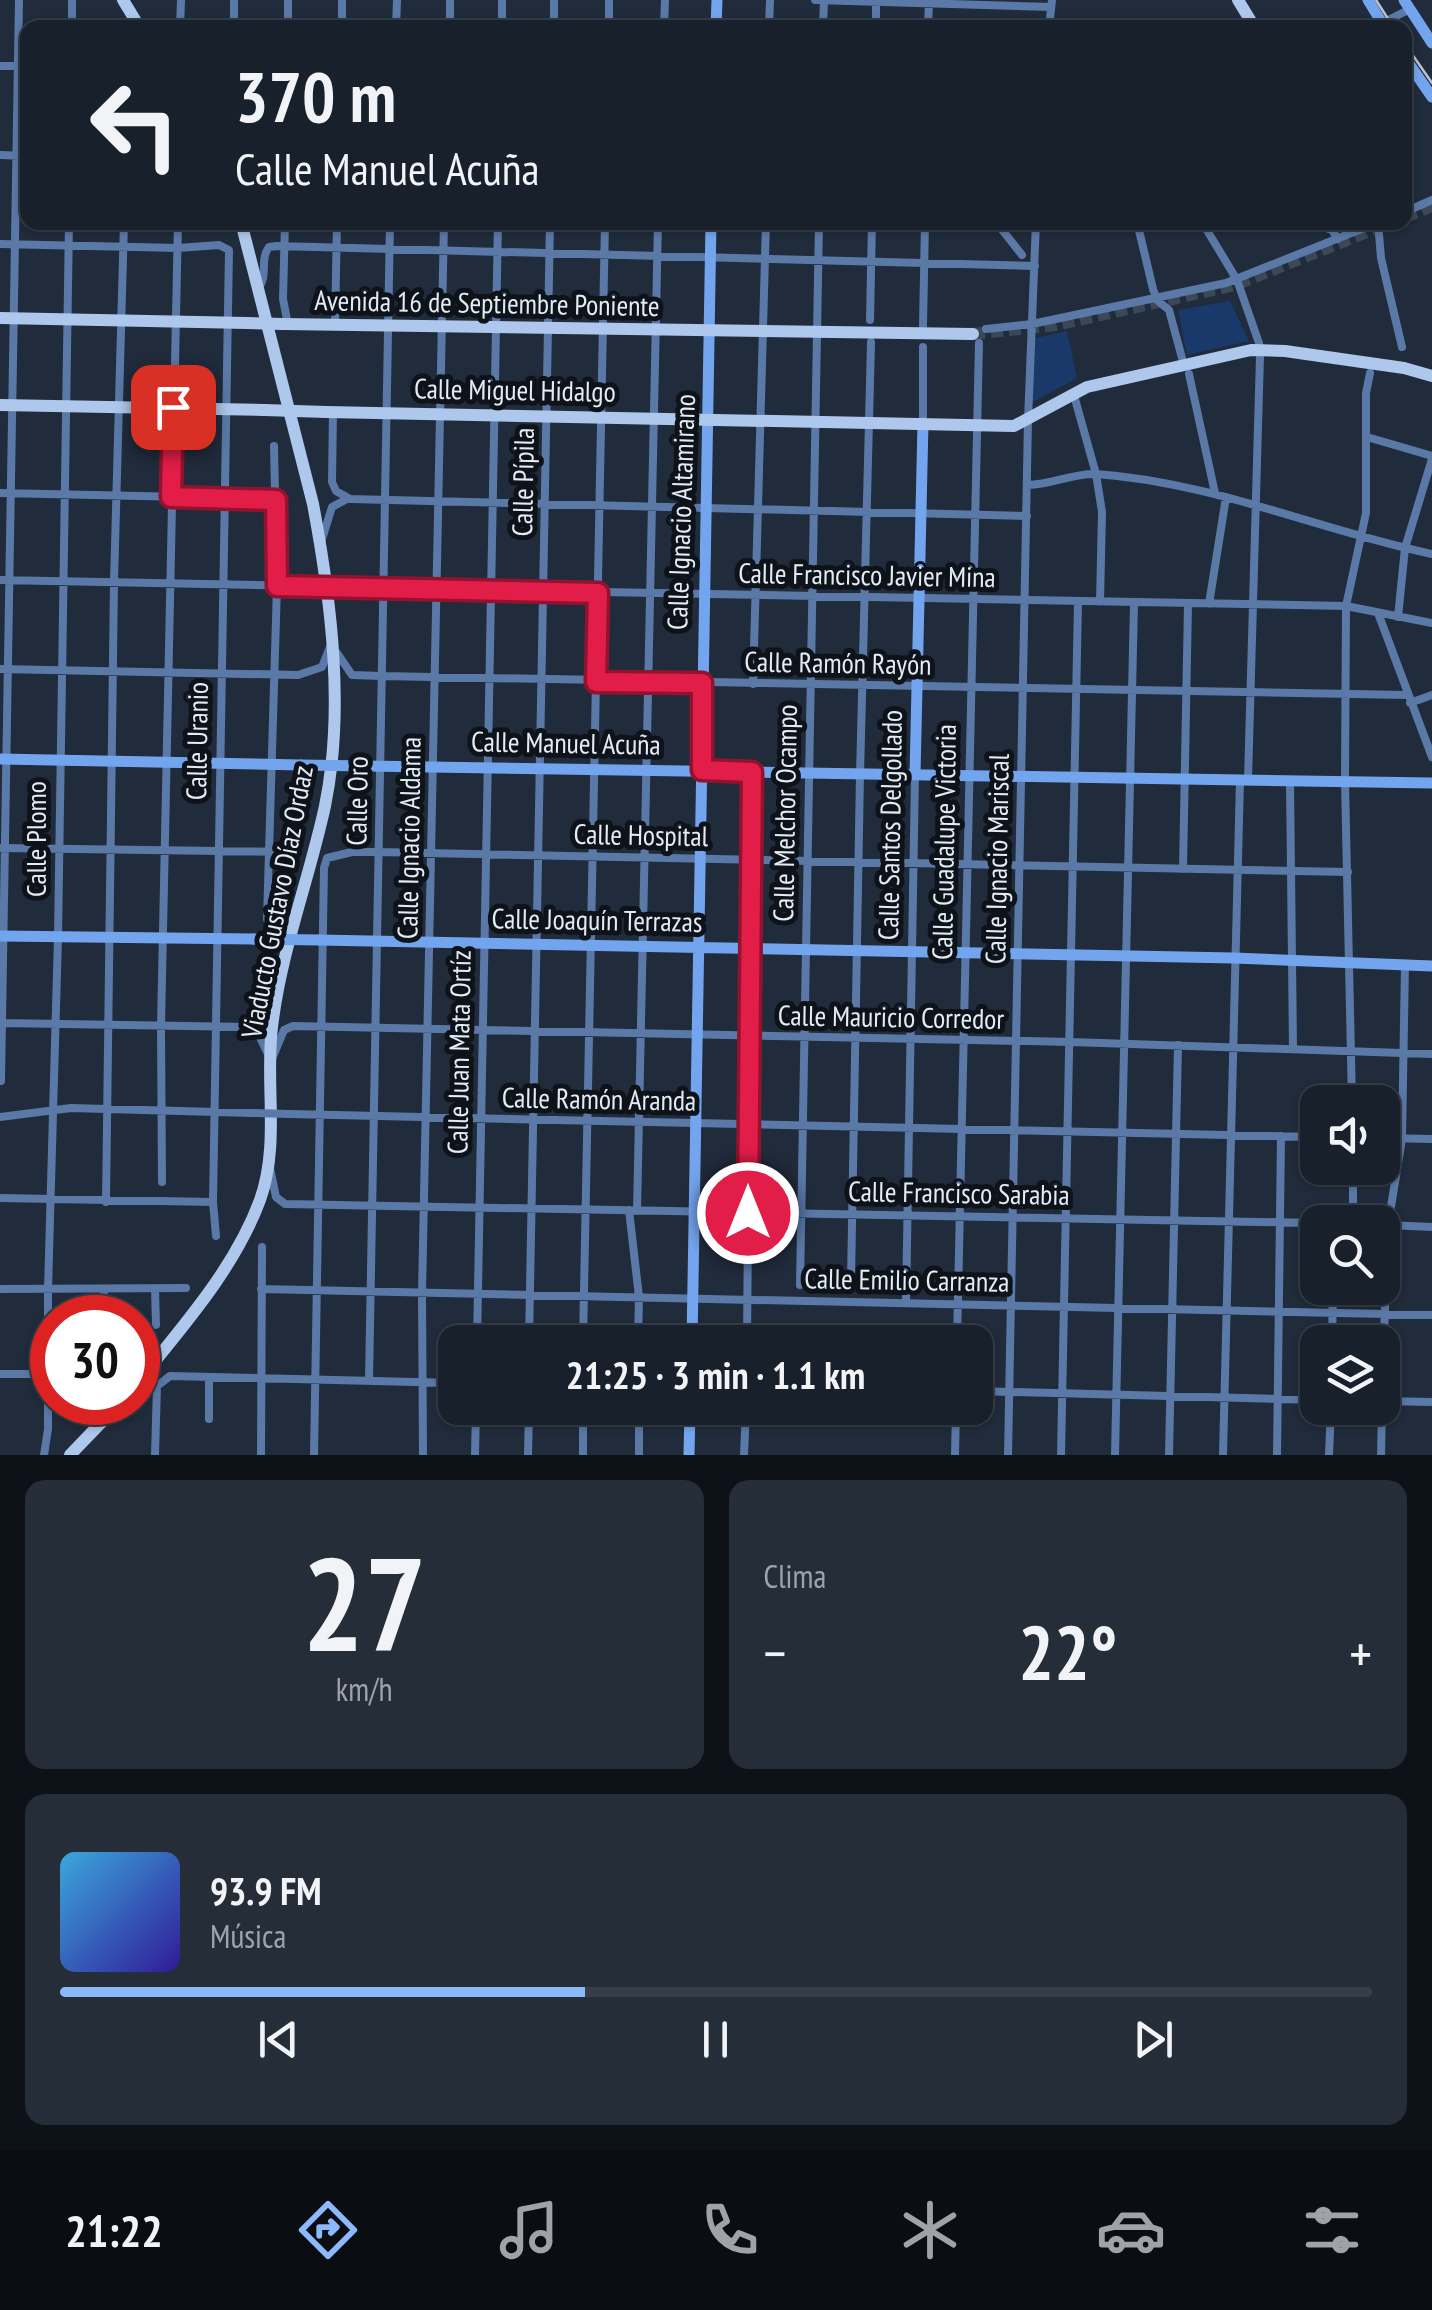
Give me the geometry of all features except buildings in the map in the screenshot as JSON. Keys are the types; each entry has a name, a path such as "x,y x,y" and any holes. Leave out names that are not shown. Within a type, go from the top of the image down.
{"main road":[{"name":"Viaducto Gustavo Díaz Ordaz","path":"160,1354 219,1278 261,1198 268,1167 274,1012 330,776 332,645 314,504 243,230"},
{"name":"Avenida 16 de Septiembre Poniente","path":"7,318 979,335"},
{"path":"1028,420 1086,388 1251,350 1404,368 1432,376"},
{"name":"Calle Miguel Hidalgo","path":"6,405 1014,426 1028,420"},
{"path":"70,1455 99,1425"}],"street":[{"path":"815,0 1051,4"},
{"path":"1387,20 1407,4 1432,43"},
{"path":"1412,68 1432,98"},
{"path":"1,1082 7,318 20,104"},
{"path":"0,155 20,155"},
{"name":"Calle Plomo","path":"48,1295 69,230"},
{"path":"106,1202 114,582 124,230"},
{"path":"162,1182 161,1026 178,230"},
{"path":"285,230 285,324"},
{"path":"335,324 337,230"},
{"name":"Calle Oro","path":"369,1381 379,852 374,765 384,588 390,230"},
{"name":"Calle Ignacio Aldama","path":"422,1455 444,230"},
{"name":"Calle Juan Mata Ortíz","path":"477,1325 498,230"},
{"name":"Calle Pípila","path":"529,1325 550,230"},
{"path":"583,1325 605,230"},
{"path":"638,1325 632,1210 641,1034 658,230"},
{"name":"Calle Ignacio Altamirano","path":"693,1325 712,230"},
{"path":"754,684 766,230"},
{"name":"Calle Melchor Ocampo","path":"800,1285 819,230"},
{"path":"870,320 872,230"},
{"path":"923,326 925,230"},
{"path":"1002,230 1022,255"},
{"path":"257,289 264,282 266,250 284,246 1034,266 1036,230"},
{"path":"1139,230 1156,298 1169,310 1182,358"},
{"path":"1207,230 1237,280 1260,343"},
{"path":"1330,230 1338,239"},
{"path":"979,335 1237,280 1360,230"},
{"path":"1379,230 1381,258 1402,347"},
{"path":"0,244 178,248"},
{"name":"Calle Uranio","path":"178,248 228,248 218,765 213,1202 216,1236"},
{"name":"Calle Ignacio Mariscal","path":"1008,1455 1034,266"},
{"name":"Calle Guadalupe Victoria","path":"957,1325 979,335"},
{"path":"851,1281 871,342"},
{"name":"Calle Santos Delgollado","path":"906,1303 923,347"},
{"path":"1223,1455 1234,958 1251,694 1260,356"},
{"path":"1352,1085 1345,782 1346,606 1362,538 1368,489 1366,393 1370,373"},
{"path":"1189,374 1216,493"},
{"path":"1075,400 1096,474 1102,512 1100,602"},
{"path":"330,411 332,482 336,492 350,498 1028,516"},
{"path":"1366,436 1432,458 1405,548 1398,617"},
{"path":"267,918 277,586 274,446"},
{"path":"1028,484 1096,474 1216,493 1362,538 1432,554"},
{"path":"5,493 276,500"},
{"path":"1209,604 1226,496"},
{"path":"320,543 332,507 350,498"},
{"name":"Calle Francisco Javier Mina","path":"4,580 1346,606 1432,623"},
{"path":"1061,1455 1078,601"},
{"path":"1114,1455 1134,603"},
{"path":"1183,868 1188,604"},
{"path":"1378,612 1432,757"},
{"path":"3,669 275,675 315,672 322,667 332,645"},
{"name":"Calle Ramón Rayón","path":"332,645 348,672 381,676 1076,688 1409,699 1432,696"},
{"name":"Calle Manuel Acuña","path":"3,759 1432,783"},
{"path":"747,1325 752,772"},
{"path":"1290,781 1293,1049"},
{"path":"2,848 287,852"},
{"name":"Calle Hospital","path":"322,940 324,863 330,857 352,852 1348,872"},
{"name":"Calle Joaquín Terrazas","path":"2,936 1234,958 1432,966"},
{"path":"314,1455 322,940"},
{"path":"1389,1205 1402,1138 1405,965"},
{"path":"1,1023 248,1027 258,1033 271,1061"},
{"name":"Calle Mauricio Corredor","path":"271,1061 282,1033 290,1027 1071,1042 1432,1054"},
{"path":"1170,1455 1178,1045"},
{"name":"Calle Ramón Aranda","path":"0,1117 53,1109 1300,1136"},
{"path":"0,1117 0,1129"},
{"path":"1276,1455 1282,1136"},
{"path":"1402,1138 1432,1139"},
{"name":"Calle Francisco Sarabia","path":"268,1167 273,1172 276,1197 285,1204 1300,1223"},
{"path":"0,1198 213,1202"},
{"path":"1400,1226 1432,1227"},
{"path":"262,1246 262,1455"},
{"path":"0,1289 186,1288"},
{"path":"155,1289 155,1295"},
{"name":"Calle Emilio Carranza","path":"261,1289 1432,1315"},
{"path":"104,1290 104,1295"},
{"path":"1332,1305 1332,1325"},
{"path":"1385,1325 1386,1305"},
{"path":"0,1374 30,1374"},
{"path":"155,1455 156,1391 160,1382 170,1376 438,1382"},
{"path":"209,1377 209,1419"},
{"path":"993,1392 1300,1400"},
{"path":"1400,1403 1432,1402"},
{"name":"Calle Plomo","path":"44,1455 49,1425"},
{"path":"475,1455 476,1425"},
{"path":"528,1455 529,1425"},
{"path":"583,1425 583,1455"},
{"path":"639,1425 639,1455"},
{"path":"689,1455 690,1425"},
{"path":"744,1455 745,1425"},
{"path":"955,1455 956,1425"},
{"path":"1329,1455 1330,1425"},
{"path":"1381,1455 1382,1425"}],"shaded area":[{"path":"1230,301 1249,341 1187,355 1178,310"},
{"path":"1067,331 1077,378 1026,406 1027,340"}],"tunnel":[{"path":"1412,214 1432,206"},
{"path":"973,334 1056,325 1235,285 1372,230"}],"railway":[{"path":"1376,0 1389,20"},
{"path":"1412,54 1432,83"}],"route":[{"path":"173,407 171,497 276,500 277,586 598,593 596,682 702,683 702,770 752,772 748,1213"}]}
